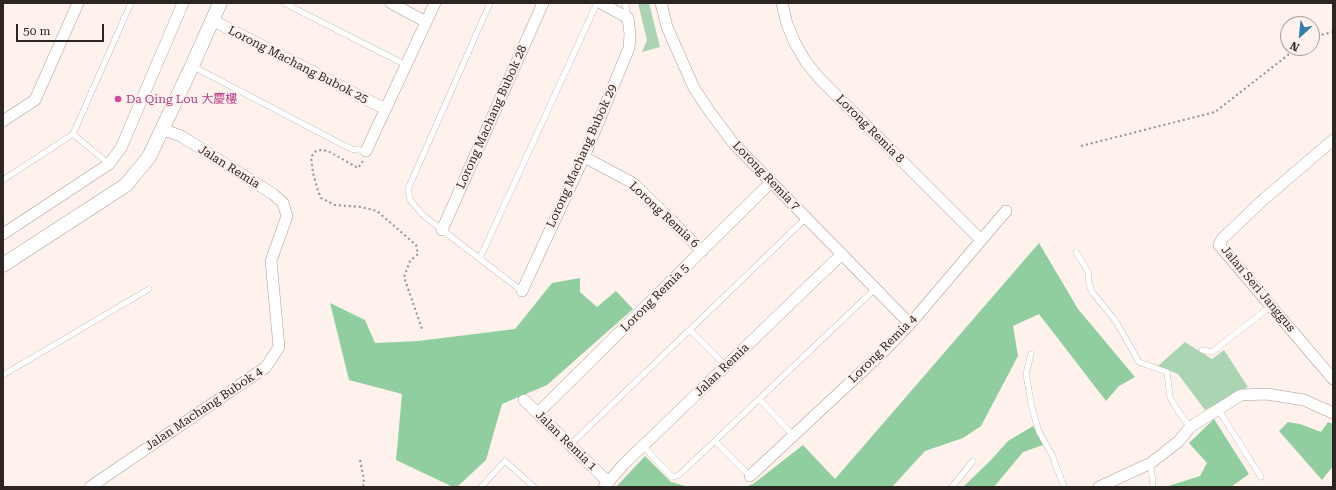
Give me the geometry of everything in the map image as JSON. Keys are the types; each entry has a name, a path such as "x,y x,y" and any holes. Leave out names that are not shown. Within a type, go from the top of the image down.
{"street":[{"path":"3,121 35,100 78,3"},
{"path":"3,234 109,164 121,148 183,3"},
{"path":"3,265 126,185 149,157 220,3"},
{"path":"391,3 426,22"},
{"path":"366,150 434,3"},
{"name":"Lorong Machang Bubok 28","path":"442,230 543,3"},
{"path":"601,3 628,18"},
{"name":"Lorong Remia 7","path":"661,3 667,27 694,88 734,144 910,324"},
{"name":"Lorong Remia 8","path":"782,3 787,24 795,43 806,62 820,79 981,240"},
{"name":"Lorong Machang Bubok 29","path":"522,291 584,157 629,48 630,34 628,18"},
{"name":"Lorong Machang Bubok 25","path":"212,20 385,109"},
{"name":"Jalan Remia","path":"161,129 181,136 273,194 283,203 287,216"},
{"name":"Jalan Seri Janggus","path":"1333,140 1264,199 1222,239 1219,245 1333,379"},
{"name":"Lorong Remia 6","path":"584,157 633,183 702,251"},
{"name":"Lorong Remia 5","path":"538,413 771,182"},
{"name":"Lorong Remia 4","path":"750,476 883,352 910,324 1006,211"},
{"name":"Jalan Machang Bubok 4","path":"90,487 266,367 279,347 271,261 287,216"},
{"name":"Jalan Remia","path":"606,485 624,464 842,254"},
{"path":"1099,487 1151,463 1178,441 1190,427 1240,395 1266,394 1304,400 1333,413"},
{"name":"Jalan Remia 1","path":"524,400 570,445 606,485"}],"lane":[{"path":"3,180 72,134 131,3"},
{"path":"284,3 406,65"},
{"path":"490,3 408,189 410,200 424,216 522,291"},
{"path":"480,258 597,3"},
{"path":"625,3 628,18"},
{"path":"192,66 351,149 366,150"},
{"path":"72,134 109,164"},
{"path":"570,445 806,218"},
{"path":"1076,252 1089,273 1088,281 1092,292 1115,320 1139,362 1166,372 1170,397 1190,427"},
{"path":"643,446 672,477 679,476 876,288"},
{"path":"3,375 149,289"},
{"path":"1202,350 1212,352 1271,306"},
{"path":"690,330 726,366"},
{"path":"1031,354 1026,374 1032,408 1039,432 1052,455 1064,487"},
{"path":"759,400 794,435"},
{"path":"1218,409 1261,477"},
{"path":"715,441 750,476"},
{"path":"481,487 506,461 534,487"},
{"path":"952,487 973,461"},
{"path":"1151,463 1153,487"}],"path":[{"path":"1320,36 1333,32"},
{"path":"1082,146 1215,112 1287,56"},
{"path":"366,150 362,164 358,168 328,151 316,151 311,157 313,173 318,191 321,198 335,205 361,207 376,211 416,245 418,254 410,261 404,277 422,329"},
{"path":"360,460 364,479 363,487"}],"green space":[{"path":"638,3 649,3 660,47 642,52 647,40"},
{"path":"1039,243 1078,309 1135,377 1119,386 1106,401 1039,314 1013,326 1018,356 981,426 963,438 925,451 892,487 745,487 753,484 803,445 835,479"},
{"path":"580,278 580,292 597,307 616,291 633,309 547,385 502,404 486,460 457,487 453,487 396,460 402,394 349,380 330,303 365,320 375,343 418,341 515,329 552,283"},
{"path":"1185,342 1212,359 1224,350 1248,387 1205,410 1178,374 1158,366"},
{"path":"1214,419 1249,474 1231,487 1165,487 1200,476 1207,463 1189,443"},
{"path":"1288,422 1300,424 1321,432 1328,422 1333,424 1333,466 1322,480 1279,431"},
{"path":"1033,426 1043,445 1023,452 994,487 963,487 1008,441"},
{"path":"645,456 671,482 689,487 616,487"}],"place":[{"name":"Da Qing Lou 大慶樓","path":"118,99"}]}
